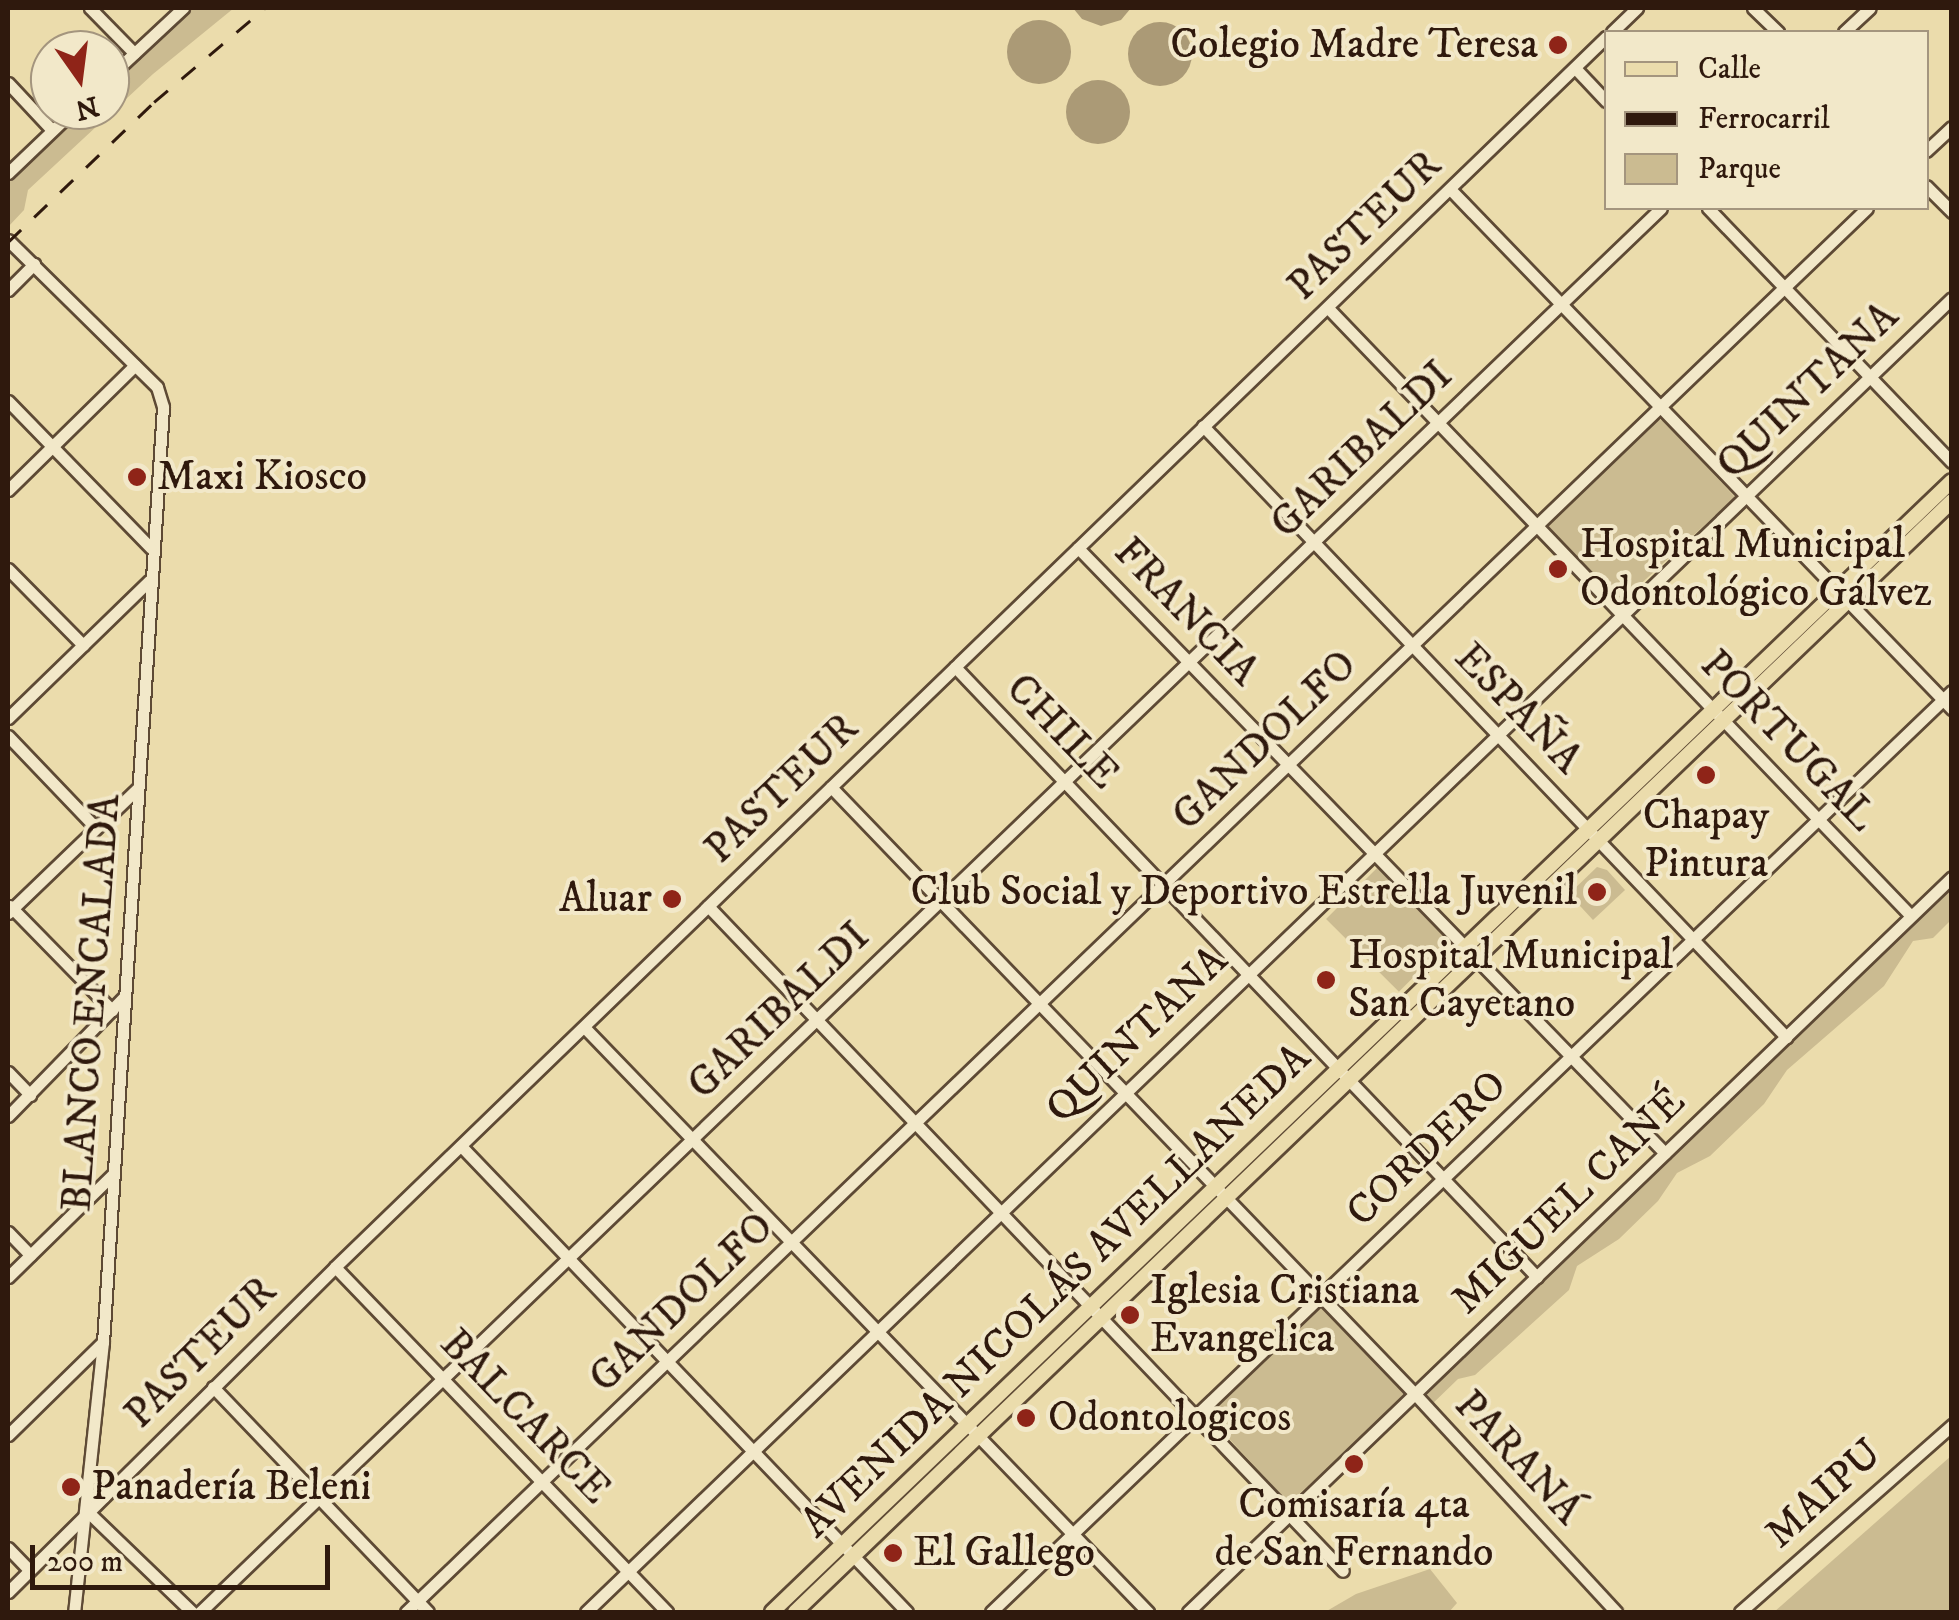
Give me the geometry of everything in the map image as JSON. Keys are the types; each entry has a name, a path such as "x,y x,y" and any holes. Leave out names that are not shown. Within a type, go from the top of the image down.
{"main road":[{"name":"AVENIDA NICOLÁS AVELLANEDA","path":"795,1612 978,1436 1096,1312 1842,596 1952,481"},
{"name":"AVENIDA NICOLÁS AVELLANEDA","path":"1842,596 1952,500"},
{"name":"AVENIDA NICOLÁS AVELLANEDA","path":"772,1612 967,1424 1096,1312"}],"street":[{"path":"90,8 134,53"},
{"path":"130,57 182,8"},
{"name":"PASTEUR","path":"1614,30 1638,8"},
{"path":"1754,8 1776,30"},
{"path":"1846,30 1870,8"},
{"name":"PASTEUR","path":"8,1592 460,1146 1604,40"},
{"path":"1575,68 1604,99"},
{"path":"8,83 30,106"},
{"path":"1929,148 1952,127"},
{"path":"8,172 52,130"},
{"path":"1450,189 1842,596 1948,700"},
{"path":"1929,189 1952,212"},
{"name":"GARIBALDI","path":"200,1612 1660,210"},
{"path":"1710,210 1952,462"},
{"name":"GANDOLFO","path":"406,1612 1865,210"},
{"path":"8,240 136,365 8,490"},
{"path":"8,290 34,264"},
{"name":"QUINTANA","path":"586,1612 1952,298"},
{"name":"PORTUGAL","path":"1328,308 1911,916"},
{"name":"BLANCO ENCALADA","path":"74,1612 102,1342 163,396 136,365"},
{"path":"8,401 151,548"},
{"name":"ESPAÑA","path":"1203,426 1786,1036"},
{"name":"FRANCIA","path":"1078,548 1665,1152"},
{"path":"8,568 82,645"},
{"path":"8,718 149,581"},
{"name":"CHILE","path":"955,667 1537,1277"},
{"name":"CORDERO","path":"991,1612 1818,819 1948,700"},
{"path":"8,736 96,828"},
{"name":"PARANÁ","path":"831,787 1415,1394 1616,1612"},
{"path":"112,1010 9,908 138,788"},
{"name":"MIGUEL CANÉ","path":"1188,1612 1952,878"},
{"path":"708,906 1342,1571"},
{"path":"8,1116 123,998"},
{"path":"584,1026 1148,1612"},
{"path":"8,1072 30,1095"},
{"path":"460,1146 908,1612"},
{"path":"8,1278 113,1174"},
{"path":"8,1232 30,1255"},
{"name":"BALCARCE","path":"336,1267 667,1612"},
{"path":"8,1436 102,1342"},
{"path":"214,1387 428,1612"},
{"name":"MAIPU","path":"1740,1612 1952,1425"},
{"path":"87,1511 192,1612"},
{"path":"8,1548 29,1570"}],"green space":[{"path":"188,8 234,8 130,95 130,62"},
{"path":"58,130 93,130 28,190 24,210 8,227 8,178"},
{"path":"1656,419 1664,421 1735,497 1620,603 1547,525"},
{"name":"Club Social y Deportivo Estrella Juvenil","path":"1597,867 1607,870 1625,890 1593,920 1569,894"},
{"path":"1377,868 1450,941 1399,992 1326,919"},
{"path":"1951,878 1951,920 1933,938 1913,941 1884,986 1787,1070 1764,1104 1710,1156 1677,1173 1658,1201 1619,1239 1577,1266 1569,1290 1475,1375 1458,1379 1428,1408 1415,1394"},
{"path":"1321,1307 1403,1390 1405,1398 1289,1503 1207,1415"},
{"path":"1951,1456 1951,1612 1774,1612"},
{"path":"1430,1569 1457,1603 1449,1612 1325,1612 1356,1594"}],"shaded area":[{"path":"1073,8 1131,8 1121,20 1101,26 1082,19"},
{"path":"1039,20 1062,29 1071,52 1062,75 1039,84 1016,75 1007,52 1016,29"},
{"path":"1160,22 1183,31 1192,54 1183,77 1160,86 1137,77 1128,54 1137,31"},
{"path":"1098,80 1121,89 1130,112 1121,135 1098,144 1075,135 1066,112 1075,89"}],"railway":[{"path":"8,242 154,102 265,8"}],"place":[{"name":"Colegio Madre Teresa","path":"1558,45"},
{"name":"Maxi Kiosco","path":"137,477"},
{"name":"Hospital Municipal Odontológico Gálvez","path":"1558,569"},
{"name":"Chapay Pintura","path":"1706,775"},
{"name":"Club Social y Deportivo Estrella Juvenil","path":"1597,892"},
{"name":"Aluar","path":"672,899"},
{"name":"Hospital Municipal San Cayetano","path":"1326,980"},
{"name":"Iglesia Cristiana Evangelica","path":"1130,1315"},
{"name":"Odontologicos","path":"1026,1418"},
{"name":"Comisaría 4ta de San Fernando","path":"1354,1464"},
{"name":"Panadería Beleni","path":"71,1487"},
{"name":"El Gallego","path":"893,1553"}]}
